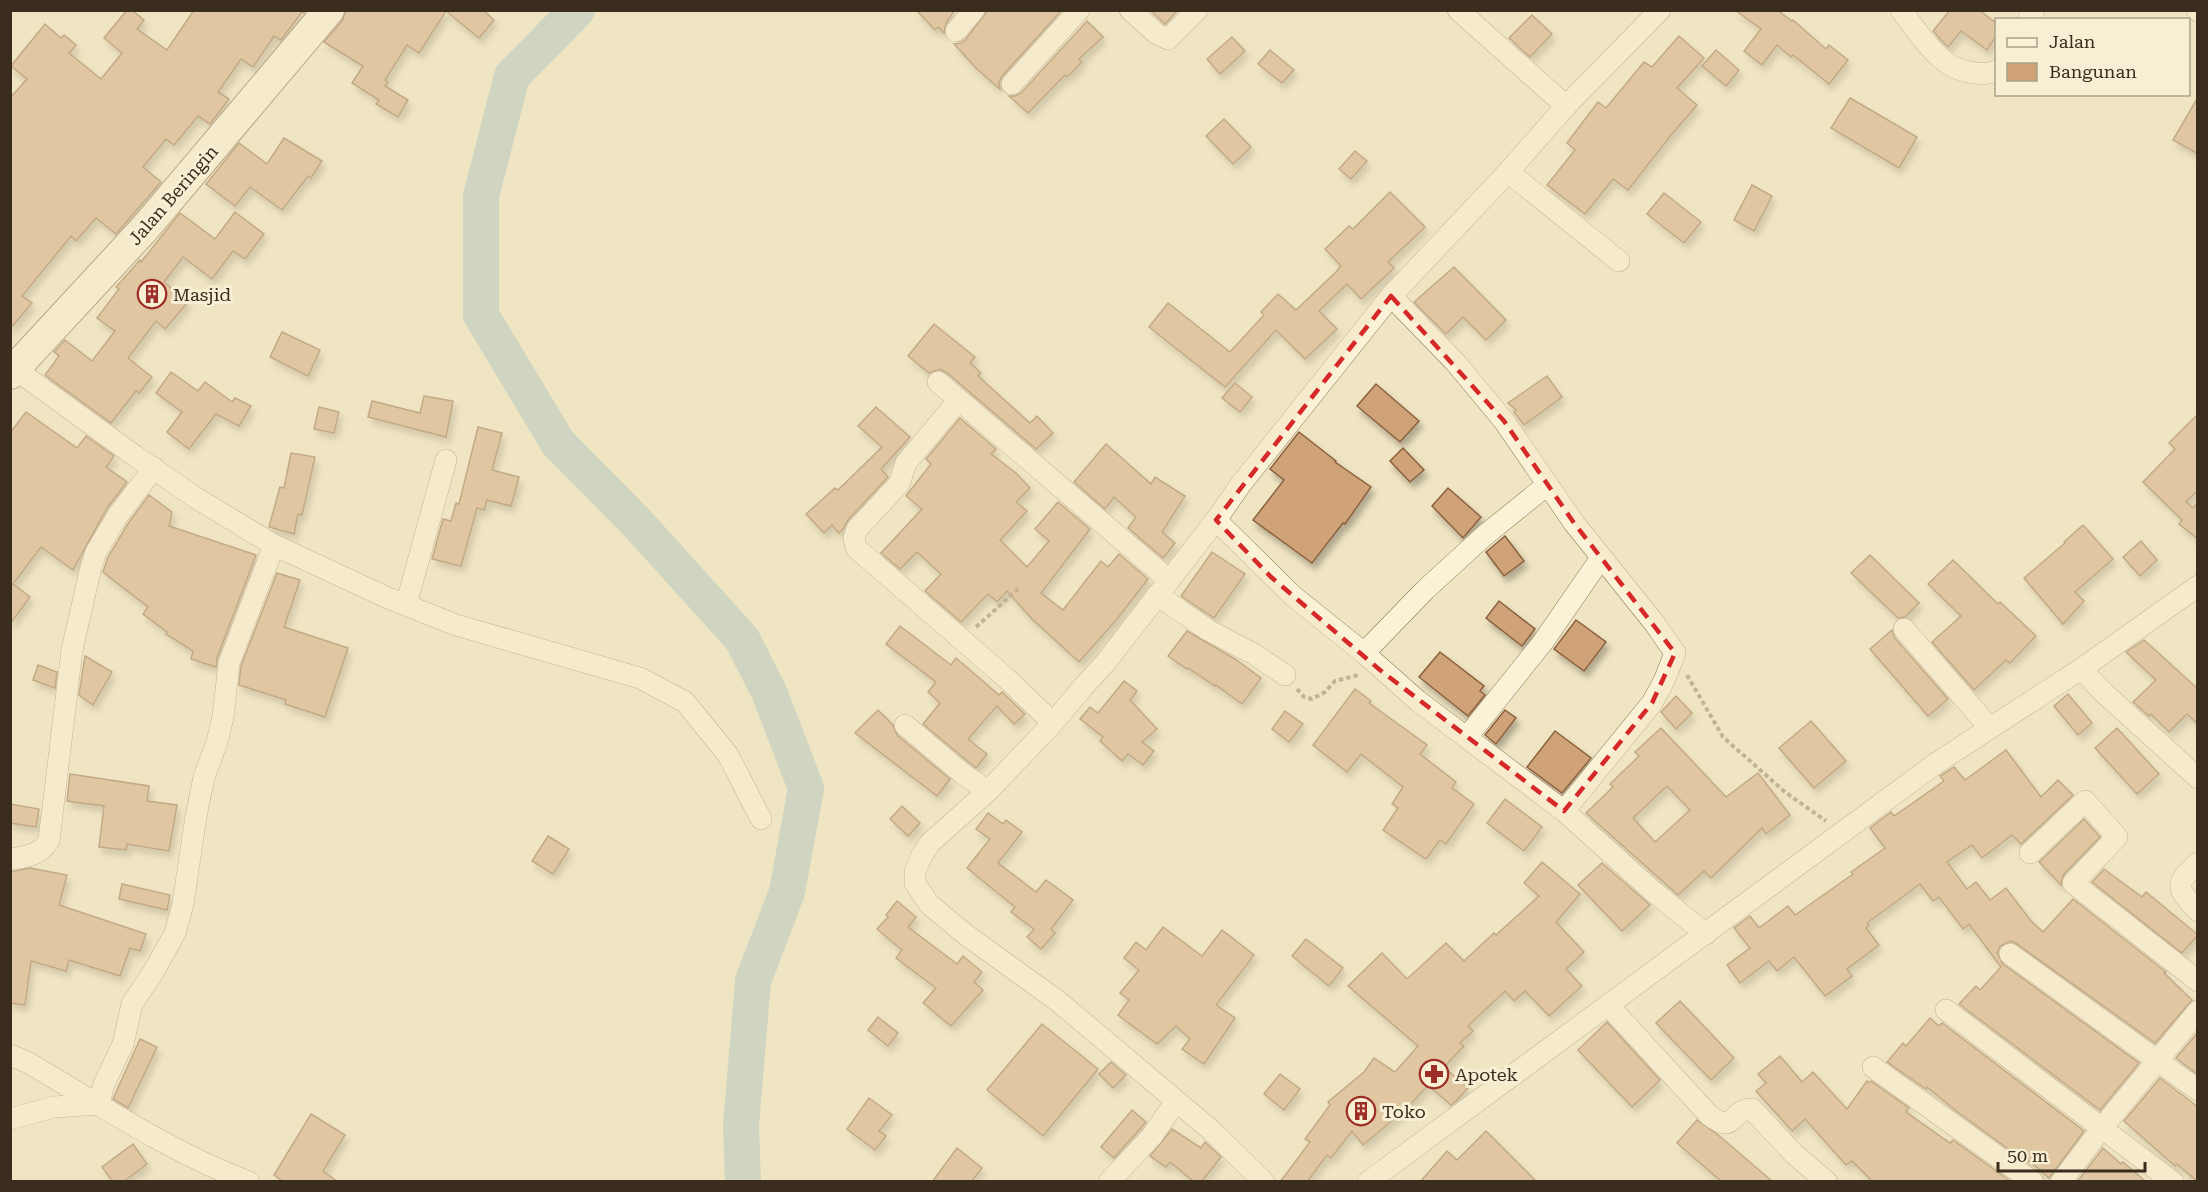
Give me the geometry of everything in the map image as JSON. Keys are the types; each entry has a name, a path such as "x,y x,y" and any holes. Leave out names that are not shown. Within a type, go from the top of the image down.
{"street":[{"name":"Jalan Beringin","path":"12,369 146,227 329,10"},
{"path":"956,31 974,10"},
{"path":"1012,84 1079,10"},
{"path":"1130,10 1157,34 1168,39 1197,10"},
{"path":"1458,10 1566,106"},
{"path":"1264,1182 1212,1131 1059,1002 965,934 929,903 915,883 915,872 921,856 930,843 988,791 1053,723 1106,662 1307,398 1390,296 1508,172 1566,106 1660,10"},
{"path":"1901,10 1944,62 1968,72 1982,74 1995,71"},
{"path":"1508,172 1619,261"},
{"path":"1390,296 1455,362 1504,421 1601,558 1675,654 1652,702 1564,812"},
{"path":"12,369 196,498 274,545 406,605 494,637 599,664 640,678 685,702 728,755 761,819"},
{"path":"938,382 1208,630 1254,654 1285,675"},
{"path":"958,401 906,463 899,484 857,529 854,538 856,548 1005,677 1053,723"},
{"path":"406,605 446,460"},
{"path":"10,860 30,856 45,848 49,840 72,650 91,567 96,552 113,522 154,468"},
{"path":"1364,653 1425,590 1484,536 1547,484"},
{"path":"1216,520 1278,583 1364,653 1380,670 1564,812 1654,892 1706,934"},
{"path":"99,1104 104,1084 123,1044 132,1004 154,971 174,933 183,903 204,777 217,742 223,717 229,663 274,545"},
{"path":"1467,737 1543,642 1601,558"},
{"path":"1368,1182 1609,1006 1841,832 1935,765 2081,669 2198,586"},
{"path":"1904,629 1990,728"},
{"path":"2081,669 2104,693 2198,778"},
{"path":"905,725 963,774 988,791"},
{"path":"2030,853 2085,801 2117,837 2073,883 2198,981"},
{"path":"2198,863 2185,874 2180,881 2180,888 2198,910"},
{"path":"2010,954 2198,1090"},
{"path":"1609,1006 1709,1115 1720,1124 1728,1123 1745,1109 1752,1109 1794,1154 1827,1182"},
{"path":"1946,1010 2173,1182"},
{"path":"2061,1182 2101,1129 2198,1011"},
{"path":"10,1055 27,1062 173,1147 249,1182"},
{"path":"1873,1067 2033,1182"},
{"path":"1109,1182 1152,1136 1176,1101"},
{"path":"10,1119 54,1107 99,1104"}],"path":[{"path":"962,639 1018,590"},
{"path":"1675,654 1723,737 1785,792 1841,832"},
{"path":"1285,675 1304,698 1312,699 1325,692 1335,681 1380,670"}],"highlighted area":[{"path":"1391,296 1504,421 1574,523 1675,653 1652,703 1564,811 1380,670 1271,577 1216,520"}],"building":[{"path":"127,10 132,10 144,20 137,29 167,50 194,10 306,10 281,40 274,36 253,67 241,59 218,92 229,99 210,124 198,116 174,145 166,139 143,167 161,182 116,234 96,218 76,241 71,236 22,296 32,303 10,329 10,98 27,79 11,66 45,24 61,38 64,35 76,45 69,53 101,79 122,53 104,38"},
{"path":"346,10 483,10 494,20 479,38 446,11 419,53 407,45 385,80 388,82 385,86 408,100 398,117 376,104 379,100 352,83 363,66 324,42 342,21"},
{"path":"916,10 955,10 946,23 944,33 938,27 935,30"},
{"path":"988,10 1058,10 1060,12 1003,75 999,82 1000,89 954,44 966,39"},
{"path":"1150,10 1178,10 1165,24"},
{"path":"1735,10 1777,10 1793,20 1826,49 1829,45 1848,60 1829,84 1777,45 1762,65 1744,51 1761,29"},
{"path":"1950,10 1979,10 1995,22 1995,38 1987,50 1961,31 1948,47 1933,31"},
{"path":"1532,15 1552,34 1530,57 1509,38"},
{"path":"1087,21 1103,37 1079,59 1082,62 1067,77 1065,75 1028,113 1009,96 1021,93"},
{"path":"1679,36 1704,58 1677,88 1697,105 1628,190 1613,179 1585,214 1547,185 1575,150 1567,143 1598,102 1606,108 1644,62 1652,67"},
{"path":"1232,37 1245,51 1220,74 1207,59"},
{"path":"1270,50 1294,70 1282,83 1258,64"},
{"path":"1716,50 1739,70 1726,86 1702,66"},
{"path":"2198,97 2198,154 2173,140"},
{"path":"1850,98 1917,137 1899,168 1831,128"},
{"path":"1224,119 1251,147 1233,164 1206,136"},
{"path":"284,138 322,161 311,178 308,176 282,210 250,187 235,206 206,184 239,143 267,164"},
{"path":"1355,151 1367,161 1351,179 1339,169"},
{"path":"1752,185 1772,196 1754,231 1734,220"},
{"path":"1390,192 1425,227 1388,262 1394,268 1361,299 1347,284 1319,311 1337,329 1305,359 1276,330 1225,387 1149,327 1168,303 1230,352 1264,315 1261,312 1278,294 1296,310 1336,272 1341,266 1325,249 1349,226 1353,229"},
{"path":"1664,193 1701,222 1684,243 1647,214"},
{"path":"235,212 264,234 245,259 233,251 212,279 183,257 164,282 188,302 165,329 156,321 128,358 152,377 139,393 136,391 111,423 45,375 59,356 54,352 65,340 92,361 115,331 97,318 119,289 116,287 140,260 141,262 180,213 215,239"},
{"path":"1454,267 1506,320 1486,340 1463,317 1446,334 1414,302"},
{"path":"934,324 975,357 970,363 981,373 978,376 1030,423 1037,416 1053,433 1036,449 946,372 940,369 929,373 908,356"},
{"path":"282,332 320,350 308,376 270,357"},
{"path":"171,372 198,391 205,382 232,402 235,398 251,406 239,426 216,414 189,449 167,432 182,412 156,393"},
{"path":"1547,376 1562,397 1524,425 1514,412 1516,410 1508,403"},
{"path":"1235,383 1252,397 1240,412 1222,398"},
{"path":"1376,384 1419,421 1400,442 1357,406"},
{"path":"424,396 453,401 446,437 368,417 372,401 420,413"},
{"path":"319,407 339,412 334,433 314,429"},
{"path":"876,407 910,437 881,469 888,477 848,520 843,529 839,533 832,525 824,533 806,514 835,488 838,490 882,447 858,426"},
{"path":"26,412 77,448 86,436 114,456 106,467 127,482 107,508 73,570 41,547 13,584 30,597 10,624 10,433"},
{"path":"2198,414 2198,490 2186,502 2193,508 2198,502 2198,539 2179,524 2182,520 2143,482 2175,449 2169,443"},
{"path":"960,418 996,449 991,454 1016,473 1030,488 1016,502 1027,511 1000,540 1027,567 1049,541 1035,529 1058,502 1090,529 1041,593 1063,610 1101,561 1108,567 1119,554 1148,579 1079,662 1032,619 1007,591 997,602 988,594 961,622 925,591 941,574 917,552 900,569 881,553 922,509 906,496 931,464 926,459"},
{"path":"478,427 502,433 492,470 519,477 511,506 487,500 484,510 477,508 461,566 432,559 443,519 451,521 456,503 459,504"},
{"path":"1299,432 1335,462 1371,487 1345,524 1343,523 1312,563 1253,520 1284,480 1270,469"},
{"path":"1106,444 1151,484 1155,477 1185,496 1162,532 1175,543 1163,558 1128,528 1136,517 1114,497 1105,509 1074,482"},
{"path":"1403,448 1424,470 1410,482 1390,461"},
{"path":"291,453 315,457 302,515 298,514 294,534 269,527 280,487 284,488"},
{"path":"1448,488 1481,517 1463,538 1432,506"},
{"path":"149,495 172,512 169,526 256,555 217,658 216,667 191,659 193,651 166,634 167,632 143,614 148,607 103,572 108,557"},
{"path":"2083,525 2113,559 2075,592 2084,601 2063,624 2024,578"},
{"path":"1505,536 1524,561 1504,576 1486,552"},
{"path":"2141,541 2157,560 2140,576 2123,557"},
{"path":"1212,552 1245,574 1214,618 1181,596"},
{"path":"1870,555 1919,603 1905,617 1898,618 1851,573"},
{"path":"1953,560 1998,604 2000,602 2036,636 2010,663 2006,660 1974,690 1932,642 1961,616 1928,584"},
{"path":"277,573 300,580 284,627 348,648 325,717 285,704 286,700 239,685 241,666"},
{"path":"1499,601 1535,629 1522,646 1486,618"},
{"path":"1576,620 1606,642 1584,671 1554,649"},
{"path":"900,626 951,665 956,658 999,695 1002,692 1025,714 1014,724 997,706 968,739 987,754 976,768 923,724 940,703 928,692 936,682 886,644"},
{"path":"1892,630 1894,637 1948,699 1928,716 1870,649"},
{"path":"1187,631 1235,659 1261,678 1242,704 1168,656"},
{"path":"2144,640 2198,689 2198,724 2187,714 2169,732 2151,714 2149,716 2133,702 2156,680 2126,652"},
{"path":"1440,652 1484,686 1480,691 1485,695 1468,716 1419,677"},
{"path":"85,656 112,672 93,705 79,695"},
{"path":"38,665 57,672 55,688 33,680"},
{"path":"1124,681 1137,691 1130,700 1157,729 1142,742 1154,751 1143,765 1128,754 1122,761 1100,741 1103,737 1080,719 1090,707 1098,713"},
{"path":"1355,689 1371,701 1369,703 1427,745 1420,754 1456,782 1452,788 1474,804 1446,844 1440,840 1426,859 1383,830 1398,808 1392,804 1403,787 1361,754 1347,772 1313,745"},
{"path":"2068,694 2092,723 2078,735 2054,706"},
{"path":"1676,696 1692,713 1676,729 1661,712"},
{"path":"878,710 893,725 897,735 950,779 937,796 855,733"},
{"path":"1505,710 1516,718 1496,744 1485,735"},
{"path":"1285,711 1303,724 1289,742 1272,729"},
{"path":"1811,721 1846,761 1814,788 1779,748"},
{"path":"1661,728 1726,797 1758,773 1790,815 1766,834 1762,828 1711,878 1704,871 1678,895 1586,813 1613,787 1610,784 1639,756 1635,752","holes":["1667,786 1690,810 1655,842 1633,818"]},
{"path":"2117,728 2159,774 2137,794 2095,748"},
{"path":"1555,731 1591,758 1562,793 1527,767"},
{"path":"2006,750 2041,797 2058,780 2073,795 2021,844 2012,835 1982,858 1972,845 1947,862 1967,889 1976,882 1990,900 2006,888 2031,921 2043,932 2073,899 2166,972 2164,973 2192,1000 2155,1043 2017,944 2011,941 2000,946 1997,953 2003,964 2139,1063 2100,1110 1959,1004 1976,986 1980,990 2001,967 1969,924 1963,929 1939,897 1933,901 1920,884 1867,923 1869,925 1866,928 1879,945 1847,969 1852,976 1825,996 1794,957 1777,971 1769,961 1740,983 1727,965 1750,948 1734,928 1750,916 1759,928 1788,906 1795,915 1885,848 1870,828 1891,812 1894,816 1944,781 1940,776 1954,767 1965,780"},
{"path":"70,774 149,786 147,801 177,805 169,851 127,844 126,850 99,847 104,806 67,801"},
{"path":"1505,799 1542,827 1524,851 1487,823"},
{"path":"10,804 39,809 36,827 10,823"},
{"path":"902,806 920,823 908,836 890,819"},
{"path":"988,813 1003,824 1006,820 1022,832 998,863 1036,892 1046,880 1073,900 1051,929 1055,933 1041,949 1027,937 1034,929 1011,912 1015,907 967,868 990,839 976,829"},
{"path":"2084,819 2100,837 2064,874 2061,885 2039,862"},
{"path":"548,836 569,849 553,874 532,861"},
{"path":"1542,862 1580,894 1556,922 1584,952 1566,969 1582,986 1549,1016 1525,991 1514,1001 1505,991 1468,1026 1473,1031 1460,1043 1464,1046 1444,1067 1468,1088 1456,1101 1451,1105 1428,1085 1407,1108 1363,1145 1352,1131 1331,1158 1327,1155 1307,1182 1280,1182 1310,1142 1305,1139 1330,1105 1328,1102 1364,1072 1374,1058 1395,1072 1418,1046 1348,986 1382,953 1407,979 1446,943 1464,961 1539,896 1524,883"},
{"path":"1602,863 1650,905 1622,931 1578,885"},
{"path":"30,868 67,875 59,905 146,934 140,951 130,948 120,976 69,960 66,971 31,961 25,1005 10,1003 10,872"},
{"path":"2104,869 2142,897 2146,892 2198,935 2182,953 2092,882"},
{"path":"122,884 170,895 167,910 119,899"},
{"path":"897,901 916,917 908,927 957,964 963,956 982,972 974,982 983,990 951,1026 923,1003 936,988 896,958 902,950 877,929 888,917 886,915"},
{"path":"1163,927 1202,956 1222,930 1254,955 1216,1005 1235,1018 1204,1064 1182,1049 1190,1039 1176,1026 1157,1044 1118,1015 1129,1000 1120,993 1139,970 1124,958 1136,942 1146,950"},
{"path":"1306,939 1343,968 1329,986 1292,956"},
{"path":"1680,1001 1734,1058 1711,1080 1656,1023"},
{"path":"878,1017 898,1033 888,1046 868,1030"},
{"path":"1930,1018 1939,1026 1942,1023 2084,1131 2049,1178 2028,1160 2026,1162 1927,1087 1926,1089 1887,1062 1903,1043 1906,1046"},
{"path":"1607,1022 1660,1080 1632,1107 1578,1050"},
{"path":"1042,1024 1098,1069 1043,1136 987,1090"},
{"path":"2198,1032 2198,1071 2196,1073 2176,1058"},
{"path":"140,1039 157,1047 128,1108 113,1099"},
{"path":"1780,1056 1802,1082 1813,1072 1847,1109 1867,1081 1869,1083 1871,1081 1909,1108 1906,1112 1950,1143 1953,1140 2010,1181 1873,1182 1852,1161 1846,1165 1805,1119 1792,1131 1756,1091 1766,1083 1758,1074"},
{"path":"1111,1062 1126,1075 1113,1088 1099,1074"},
{"path":"1280,1074 1300,1089 1284,1110 1264,1094"},
{"path":"2160,1078 2198,1107 2198,1182 2177,1164 2175,1166 2124,1121"},
{"path":"869,1098 892,1115 879,1131 886,1136 875,1150 847,1129"},
{"path":"1132,1110 1146,1122 1114,1158 1101,1147"},
{"path":"311,1114 345,1135 323,1171 338,1182 284,1182 274,1175"},
{"path":"1697,1120 1773,1182 1722,1182 1677,1143"},
{"path":"1172,1129 1201,1148 1205,1142 1221,1157 1201,1182 1194,1182 1170,1162 1166,1167 1150,1156"},
{"path":"1486,1131 1537,1182 1420,1182 1447,1151 1457,1160"},
{"path":"133,1144 147,1164 123,1182 113,1182 102,1167"},
{"path":"957,1148 982,1168 971,1182 932,1182"},
{"path":"2103,1148 2121,1164 2123,1162 2146,1182 2077,1182"}],"waterway":[{"path":"577,10 512,76 481,196 481,315 558,443 638,524 742,639 769,692 806,788 787,892 753,981 741,1125 743,1182"}],"place":[{"name":"Masjid","path":"152,294"},
{"name":"Apotek","path":"1434,1074"},
{"name":"Toko","path":"1361,1111"}]}
